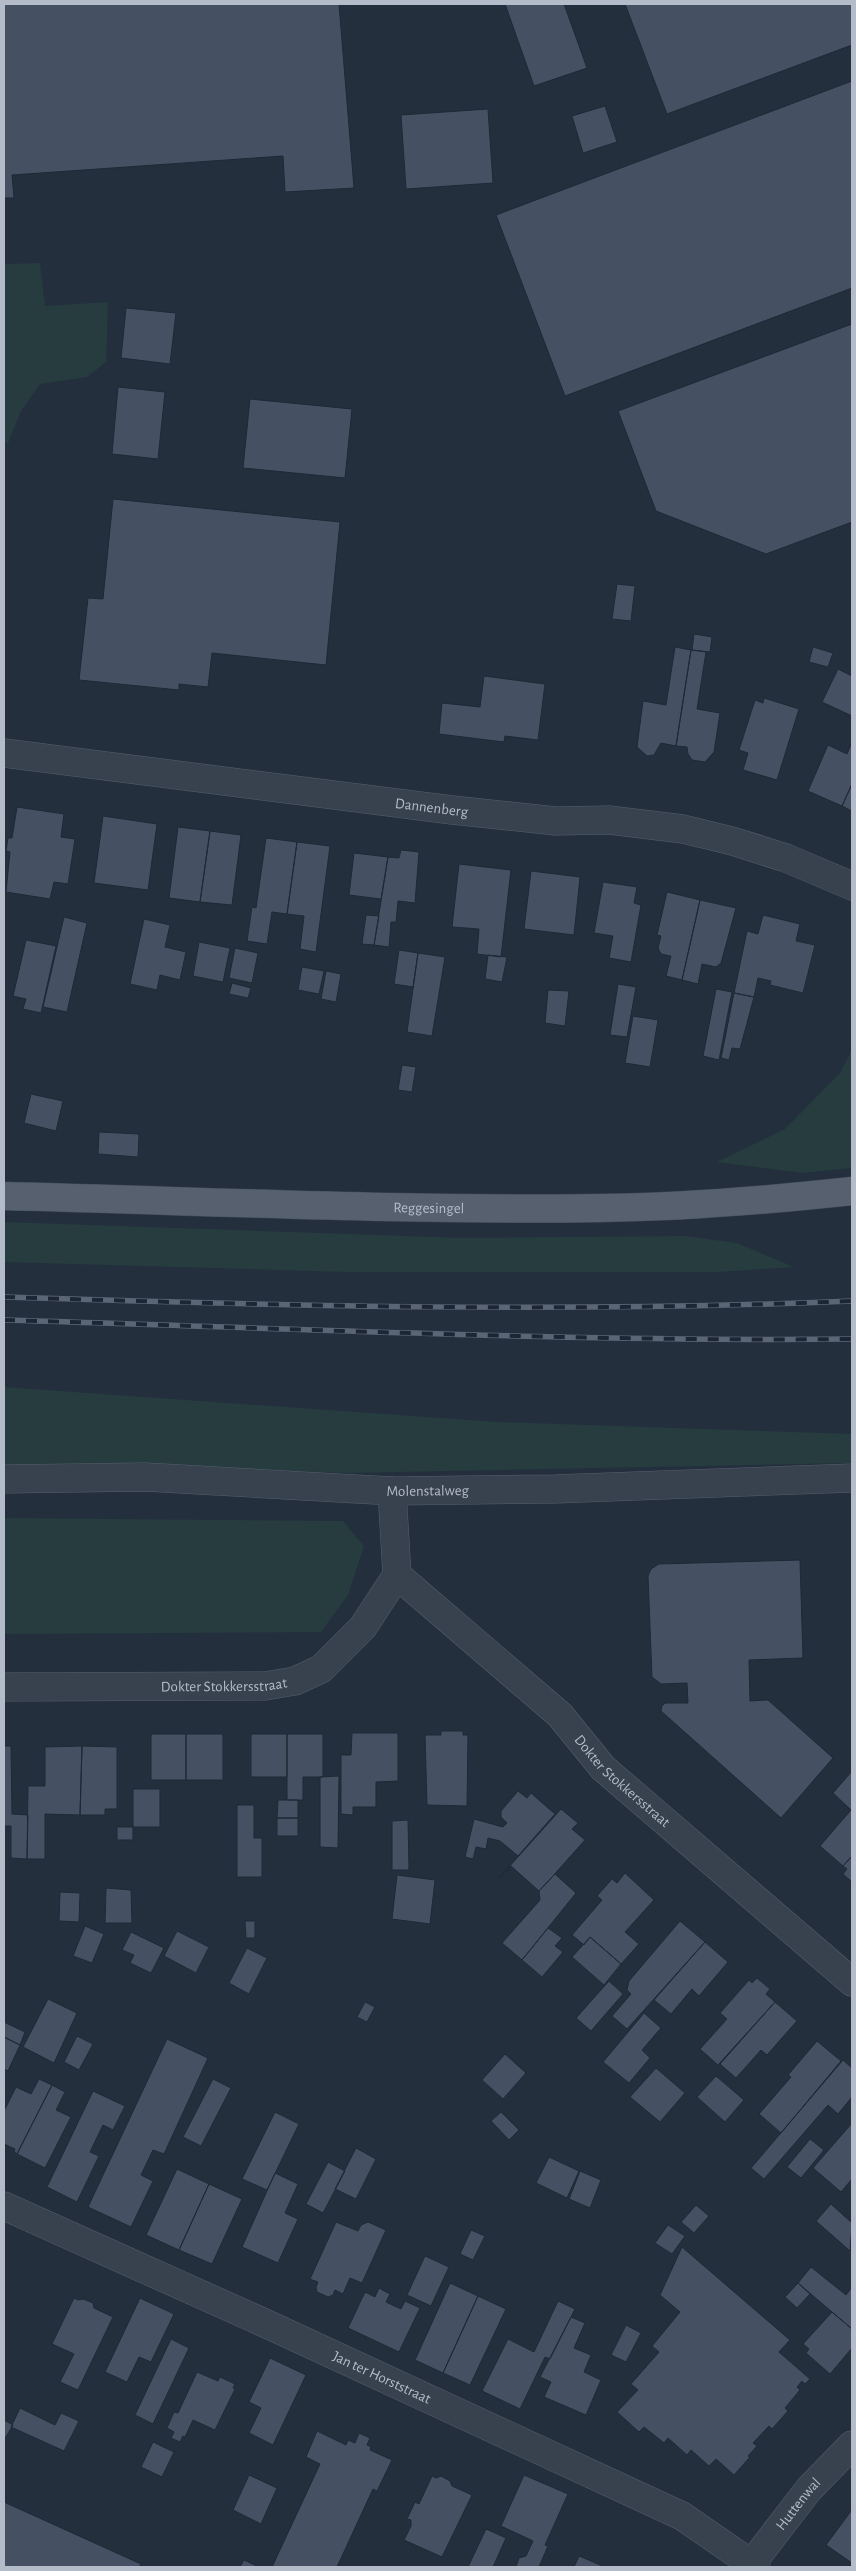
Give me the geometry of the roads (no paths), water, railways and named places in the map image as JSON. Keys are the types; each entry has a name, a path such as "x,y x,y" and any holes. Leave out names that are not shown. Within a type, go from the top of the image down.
{"main road":[{"name":"Reggesingel","path":"4,1196 469,1208 602,1208 707,1204 852,1192"}],"street":[{"name":"Dannenberg","path":"4,753 452,810 556,821 609,820 683,828 786,858 852,886"},
{"name":"Molenstalweg","path":"4,1479 144,1477 392,1492 565,1489 852,1478"},
{"path":"392,1492 397,1575"},
{"name":"Dokter Stokkersstraat","path":"4,1687 265,1686 295,1680 321,1669 363,1627 397,1575 560,1715 604,1768 852,1982"},
{"name":"Jan ter Horststraat","path":"4,2206 682,2516 752,2566"},
{"name":"Huttenwal","path":"752,2566 809,2489 852,2445"}],"railway":[{"path":"4,1297 428,1307 640,1307 852,1301"},
{"path":"4,1320 428,1334 852,1339"}]}
